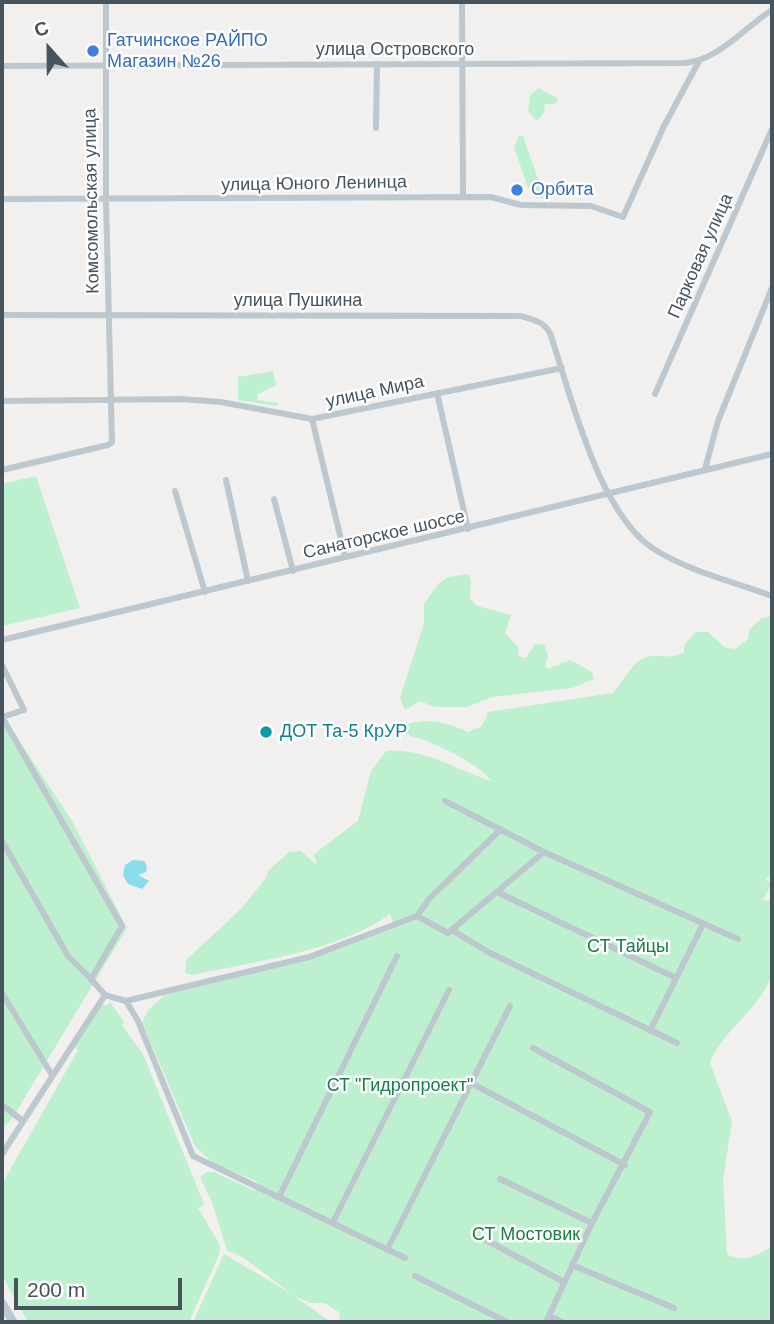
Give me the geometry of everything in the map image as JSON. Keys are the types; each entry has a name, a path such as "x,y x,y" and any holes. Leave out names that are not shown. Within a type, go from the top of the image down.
{"main road":[{"path":"2,1303 13,1322"}],"street":[{"name":"Комсомольская улица","path":"2,470 108,445 113,437 109,400 106,2"},
{"path":"462,2 463,197"},
{"path":"699,61 772,10"},
{"name":"улица Островского","path":"2,66 462,63 544,65 699,61"},
{"name":"улица Юного Ленинца","path":"2,199 491,197 520,205 591,206 623,217 664,126 699,61"},
{"path":"376,128 377,64"},
{"name":"Парковая улица","path":"655,394 772,129"},
{"path":"705,470 718,421 772,288"},
{"name":"улица Пушкина","path":"2,315 521,316 545,325 607,494 637,535 656,551 681,563 772,596"},
{"name":"улица Мира","path":"2,401 221,402 312,419 562,368"},
{"path":"437,393 468,529"},
{"path":"312,419 345,556"},
{"name":"Санаторское шоссе","path":"2,640 772,454"},
{"path":"226,480 248,581"},
{"path":"175,491 205,592"},
{"path":"274,499 293,571"},
{"path":"2,665 24,710 2,717 122,926 91,979"},
{"path":"445,801 544,852 738,939"},
{"path":"2,841 68,956 105,995 126,1002 309,957 417,916 429,899 501,830"},
{"path":"417,916 448,933 544,852"},
{"path":"497,892 676,978"},
{"path":"650,1031 704,924"},
{"path":"452,930 488,952 677,1043"},
{"path":"279,1197 397,956"},
{"path":"333,1222 449,990"},
{"path":"2,993 52,1075"},
{"path":"2,1154 105,995"},
{"path":"126,1002 138,1021 193,1156 405,1258"},
{"path":"387,1250 510,1006"},
{"path":"533,1048 650,1112 625,1165 592,1223 548,1319 562,1322"},
{"path":"471,1083 625,1165"},
{"path":"2,1105 23,1121"},
{"path":"500,1180 592,1223"},
{"path":"486,1240 564,1282"},
{"path":"572,1265 674,1308"},
{"path":"415,1276 507,1322"}],"green space":[{"path":"538,88 558,98 555,104 545,104 544,113 537,121 528,112 530,96"},
{"path":"519,136 523,136 538,179 552,192 549,199 536,198 528,188 514,147"},
{"path":"273,371 276,385 258,394 257,400 278,403 277,406 238,400 238,377"},
{"path":"36,476 80,608 2,626 2,484"},
{"path":"468,574 471,580 470,599 477,606 511,615 505,633 519,648 518,656 526,658 535,644 545,645 548,657 545,665 548,669 570,660 592,672 594,679 572,688 492,697 467,707 435,707 420,701 405,710 400,698 424,623 424,604 439,583 448,577"},
{"path":"772,616 772,873 766,880 772,883 763,900 772,901 772,973 760,997 724,1039 710,1063 732,1121 723,1180 727,1254 744,1258 772,1247 772,1322 340,1322 339,1312 324,1303 311,1303 294,1296 331,1322 193,1322 224,1254 292,1294 244,1258 227,1250 211,1200 200,1177 207,1172 214,1172 255,1191 257,1181 215,1165 195,1146 142,1022 149,1009 165,995 311,959 394,926 390,914 369,927 321,946 192,975 185,973 187,959 241,909 266,878 268,871 289,852 301,851 317,865 314,854 358,821 371,771 386,751 428,756 492,781 462,758 398,728 416,722 433,721 468,732 482,726 488,712 613,693 637,662 647,657 679,655 684,652 685,644 696,632 708,632 724,647 735,649 748,639 749,630 762,618"},
{"path":"2,714 72,821 127,928 13,1117 2,1130"},
{"path":"110,1002 124,1022 122,1025 143,1054 204,1204 198,1208 220,1245 219,1255 189,1322 28,1322 2,1275 2,1184 78,1050 74,1047 101,1003 106,1006"}],"water":[{"path":"133,860 144,861 147,866 146,872 138,875 149,881 142,889 128,884 123,875 125,865"}],"place":[{"name":"Гатчинское РАЙПО Магазин №26","path":"93,51"},
{"name":"Орбита","path":"517,190"},
{"name":"ДОТ Та-5 КрУР","path":"266,732"}],"park label":[{"name":"СТ Тайцы","path":"628,947"},
{"name":"СТ \"Гидропроект\"","path":"400,1086"},
{"name":"СТ Мостовик","path":"526,1235"}]}
